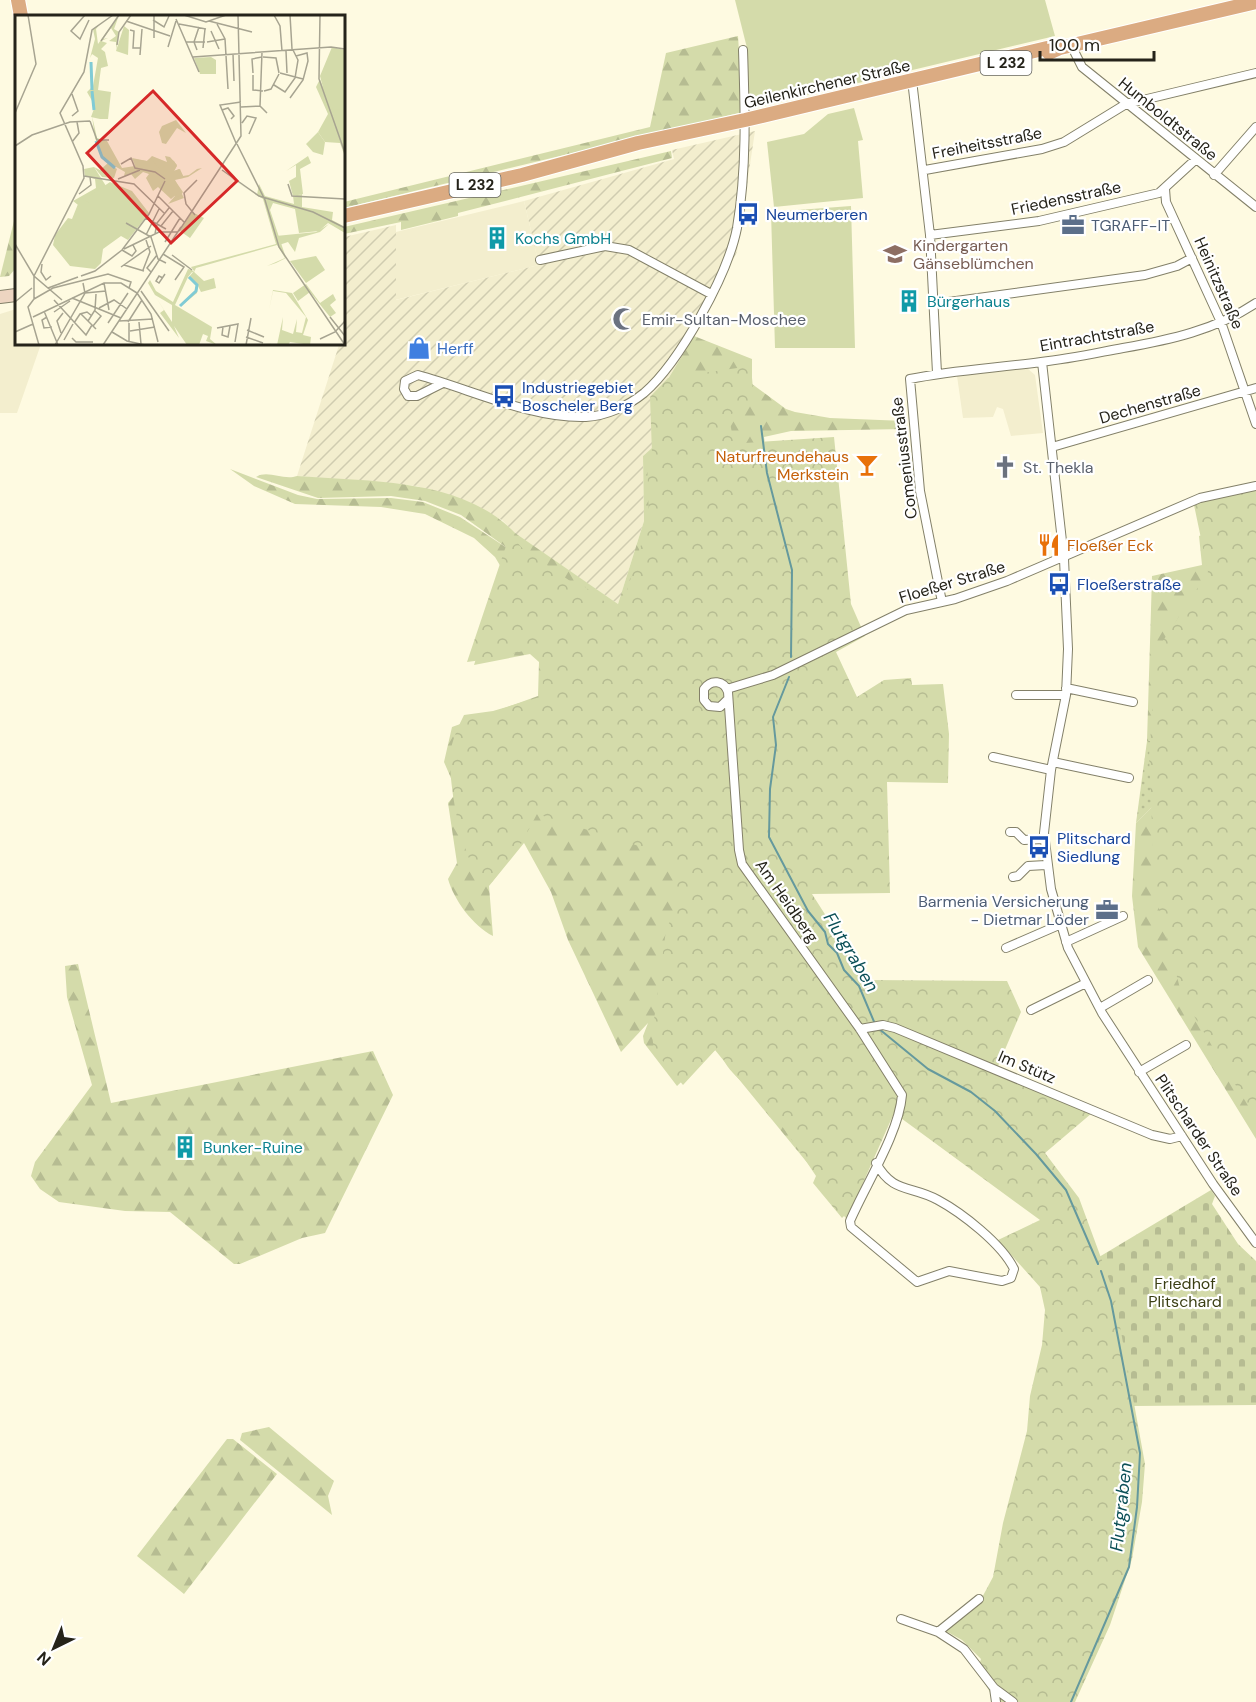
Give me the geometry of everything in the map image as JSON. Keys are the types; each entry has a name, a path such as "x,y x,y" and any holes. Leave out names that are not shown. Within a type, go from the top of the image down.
{"main road":[{"path":"18,0 21,15"},
{"name":"Geilenkirchener Straße","path":"345,216 606,153 672,144 746,123 1047,48 1055,49 1256,2"},
{"path":"0,297 15,295"}],"street":[{"name":"Humboldtstraße","path":"1071,45 1082,68 1214,176 1256,207"},
{"path":"443,382 554,415 585,417 612,411 642,395 666,369 711,294 726,264 737,227 746,123 743,50"},
{"name":"Freiheitsstraße","path":"924,170 1042,149 1064,142 1126,104 1256,74"},
{"path":"913,83 930,235 937,373"},
{"path":"1214,176 1256,127"},
{"name":"Friedensstraße","path":"930,235 1039,221 1140,198 1165,189 1195,160"},
{"name":"Heinitzstraße","path":"1165,189 1166,202 1221,322 1256,424"},
{"path":"540,260 605,246 629,250 711,294"},
{"path":"934,304 1145,274 1177,266 1192,258"},
{"name":"Eintrachtstraße","path":"937,373 1042,362 1148,344 1199,331 1256,303"},
{"name":"Plitscharder Straße","path":"1042,362 1064,559 1068,649 1066,691 1052,766 1043,839 1046,865 1059,925 1086,983 1138,1072 1213,1184 1256,1243"},
{"name":"Comeniusstraße","path":"937,373 910,379 920,491 942,602"},
{"name":"Dechenstraße","path":"1052,447 1256,388"},
{"name":"Floeßer Straße","path":"728,700 720,707 712,707 704,700 703,693 712,682 721,683 727,689 756,682 783,671 898,613 942,602 1007,581 1064,559 1200,498 1256,486"},
{"path":"727,689 728,700"},
{"path":"1016,695 1066,691 1133,702"},
{"name":"Am Heidberg","path":"728,700 731,712 739,850 742,864 860,1029 901,1092 901,1103 895,1122 876,1163"},
{"path":"993,757 1129,778"},
{"path":"1010,832 1016,832 1024,840 1043,839"},
{"path":"1013,877 1018,876 1028,866 1046,865"},
{"path":"1066,942 1123,916"},
{"path":"1006,948 1059,925"},
{"path":"1100,1008 1148,980"},
{"path":"1031,1010 1086,983"},
{"name":"Im Stütz","path":"860,1029 883,1025 1152,1135 1170,1139 1182,1136"},
{"name":"Plitscharder Straße","path":"1138,1072 1186,1045"},
{"path":"876,1163 893,1185 939,1200 995,1245 1014,1269 1011,1278 1002,1281 949,1271 917,1282 851,1227 850,1221 876,1163"},
{"path":"938,1632 979,1599"},
{"path":"901,1619 938,1632 964,1649 994,1688 1013,1702"},
{"path":"994,1688 996,1702"}],"shaded area":[{"path":"755,131 737,252 694,336 668,379 653,447 643,456 644,521 618,604 515,534 502,520 417,486 297,476 339,345 345,345 345,237 396,225 396,300 539,265 524,201 674,159 672,150"},
{"path":"524,201 539,265 395,300 396,232"},
{"path":"15,309 15,345 41,345 17,413 0,413 0,314"},
{"path":"1027,368 1035,375 1043,433 1011,436 1003,409 997,407 993,417 963,418 957,376"}],"green space":[{"path":"735,0 1045,0 1055,36 749,109 747,48"},
{"path":"738,36 743,112 345,208 345,202 650,127 666,53"},
{"path":"854,108 863,140 858,141 863,198 774,207 767,142 804,134 828,114"},
{"path":"671,151 672,158 401,230 401,222 345,234 345,227"},
{"path":"851,206 855,348 775,348 771,212"},
{"path":"15,217 15,269 9,276 0,277"},
{"path":"694,336 752,359 752,384 786,409 830,418 905,421 906,429 791,431 764,437 769,472 681,857 814,1171 715,1050 677,1086 644,1043 643,1036 648,1023 621,1052 568,940 551,892 524,843 489,886 493,936 478,926 465,912 455,895 448,879 457,863 448,803 457,792 444,762 452,727 538,696 539,662 530,654 474,665 490,615 508,579 495,557 474,538 425,514 381,507 295,504 254,486 230,469 298,495 317,499 391,498 423,502 460,517 510,550 461,515 425,501 391,496 318,498 256,477 266,474 383,482 441,492 468,501 493,515 515,533 618,604 644,521 643,456 653,447 668,379"},
{"path":"751,366 754,401 739,405 729,418 733,438 745,443 834,437 851,604 865,636 836,652 857,697 884,680 911,678 912,685 943,684 949,734 948,783 887,782 890,893 812,894 867,980 1007,981 1021,1012 995,1073 1092,1113 1045,1153 1079,1198 1114,1293 1145,1464 1142,1502 1132,1559 1110,1625 1075,1702 996,1702 977,1671 981,1659 962,1640 942,1629 978,1605 993,1577 1003,1523 1027,1431 1030,1396 1042,1345 1045,1310 1040,1287 998,1240 1040,1220 894,1113 847,1219 844,1216 842,1218 813,1183 816,1176 797,1147 761,1100 730,1069 721,1055 719,1046 683,1085 654,1050 652,1035 666,930 676,908 674,874 677,858 537,814 521,844 492,882 486,884 470,861 458,821 450,762 453,740 464,715 493,711 543,696 542,646 497,658 467,662 510,534 523,549 579,587 581,584 620,613 649,519 647,460 652,453 650,397 668,378"},
{"path":"1256,488 1256,1119 1182,996 1155,893 1149,756 1157,650 1208,572 1194,505 1202,500"},
{"path":"1256,517 1256,1139 1138,947 1132,896 1136,823 1169,790 1186,739 1147,741 1152,576 1202,565 1199,536"},
{"path":"1187,738 1169,790 1136,823 1147,741"},
{"path":"78,964 111,1103 373,1051 393,1095 325,1233 302,1238 240,1264 234,1264 170,1212 125,1211 59,1202 40,1189 31,1176 35,1162 92,1085 67,997 65,966"},
{"name":"Friedhof Plitschard","path":"1211,1190 1215,1196 1212,1204 1238,1244 1256,1261 1256,1405 1134,1406 1099,1257"},
{"path":"269,1427 334,1481 328,1496 332,1515 240,1440 242,1433"},
{"path":"227,1439 233,1439 277,1474 184,1594 137,1556"}],"waterway":[{"name":"Flutgraben","path":"761,426 767,473 792,570 791,657"},
{"name":"Flutgraben","path":"789,677 773,717 776,745 770,789 769,837 808,911 825,932 828,944 837,953 844,970 859,986 875,1024"},
{"name":"Flutgraben","path":"878,1028 928,1069 971,1092 995,1111 1036,1154 1066,1190 1098,1264"},
{"name":"Flutgraben","path":"1071,1702 1129,1567 1137,1507 1140,1453 1111,1301 1101,1271"}],"place":[{"name":"Neumerberen","path":"748,214"},
{"name":"TGRAFF-IT","path":"1073,225"},
{"name":"Kochs GmbH","path":"497,238"},
{"name":"Kindergarten Gänseblümchen","path":"895,254"},
{"name":"Bürgerhaus","path":"909,301"},
{"name":"Emir-Sultan-Moschee","path":"624,319"},
{"name":"Herff","path":"419,348"},
{"name":"Industriegebiet Boscheler Berg","path":"504,396"},
{"name":"Naturfreundehaus Merkstein","path":"867,465"},
{"name":"St. Thekla","path":"1005,467"},
{"name":"Floeßer Eck","path":"1049,545"},
{"name":"Floeßerstraße","path":"1059,584"},
{"name":"Plitschard Siedlung","path":"1039,847"},
{"name":"Barmenia Versicherung - Dietmar Löder","path":"1107,910"},
{"name":"Bunker-Ruine","path":"185,1147"}]}
